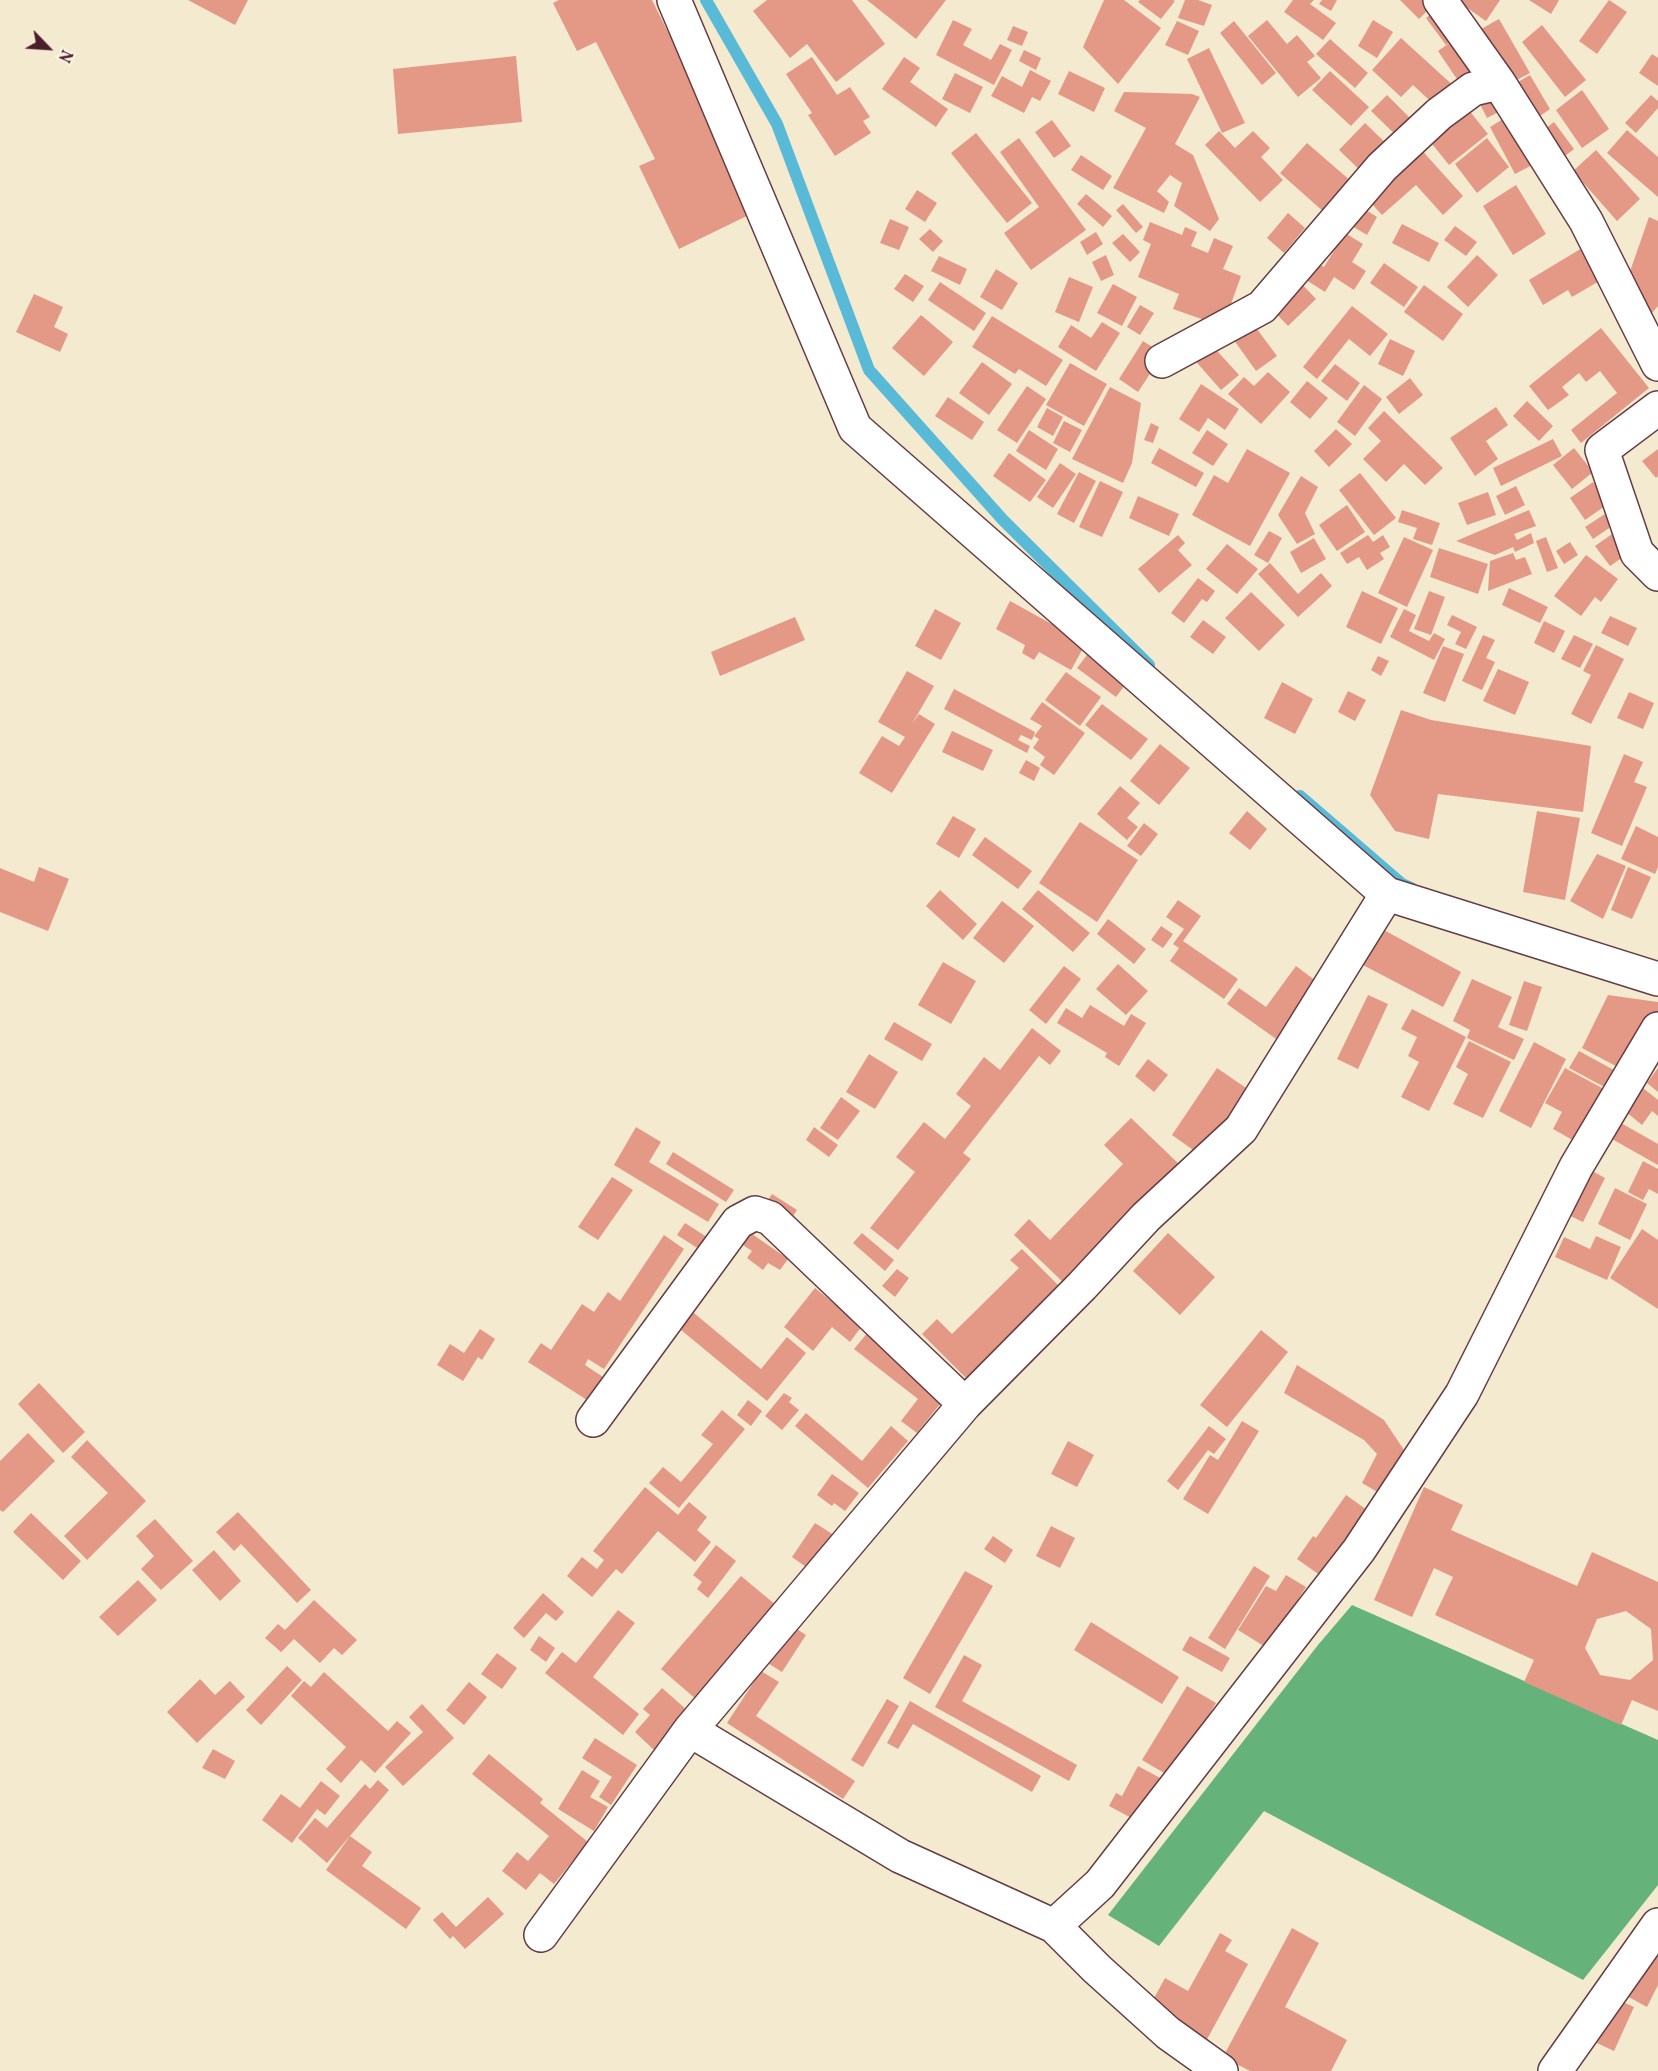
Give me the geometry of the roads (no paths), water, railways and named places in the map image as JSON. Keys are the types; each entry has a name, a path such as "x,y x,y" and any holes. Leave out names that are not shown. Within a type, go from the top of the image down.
{"street":[{"path":"674,0 855,428 1387,894 1658,979"},
{"path":"1440,0 1499,83 1586,221 1658,364"},
{"path":"1162,361 1262,307 1382,167 1439,114 1473,89 1499,83"},
{"path":"1658,408 1602,450 1637,553 1658,574"},
{"path":"541,1935 690,1730 965,1404 1082,1286 1146,1217 1241,1129 1387,894"},
{"path":"1054,1926 1100,1884 1359,1550 1462,1394 1576,1167 1658,1029"},
{"path":"593,1420 738,1222 755,1213 770,1218 965,1404"},
{"path":"690,1730 900,1856 1054,1926 1097,1969 1168,2033 1221,2071"},
{"path":"1556,2071 1658,1925"}],"waterway":[{"path":"706,0 777,124 869,370 1003,520 1149,665"},
{"path":"1300,796 1402,884 1411,888"}]}
